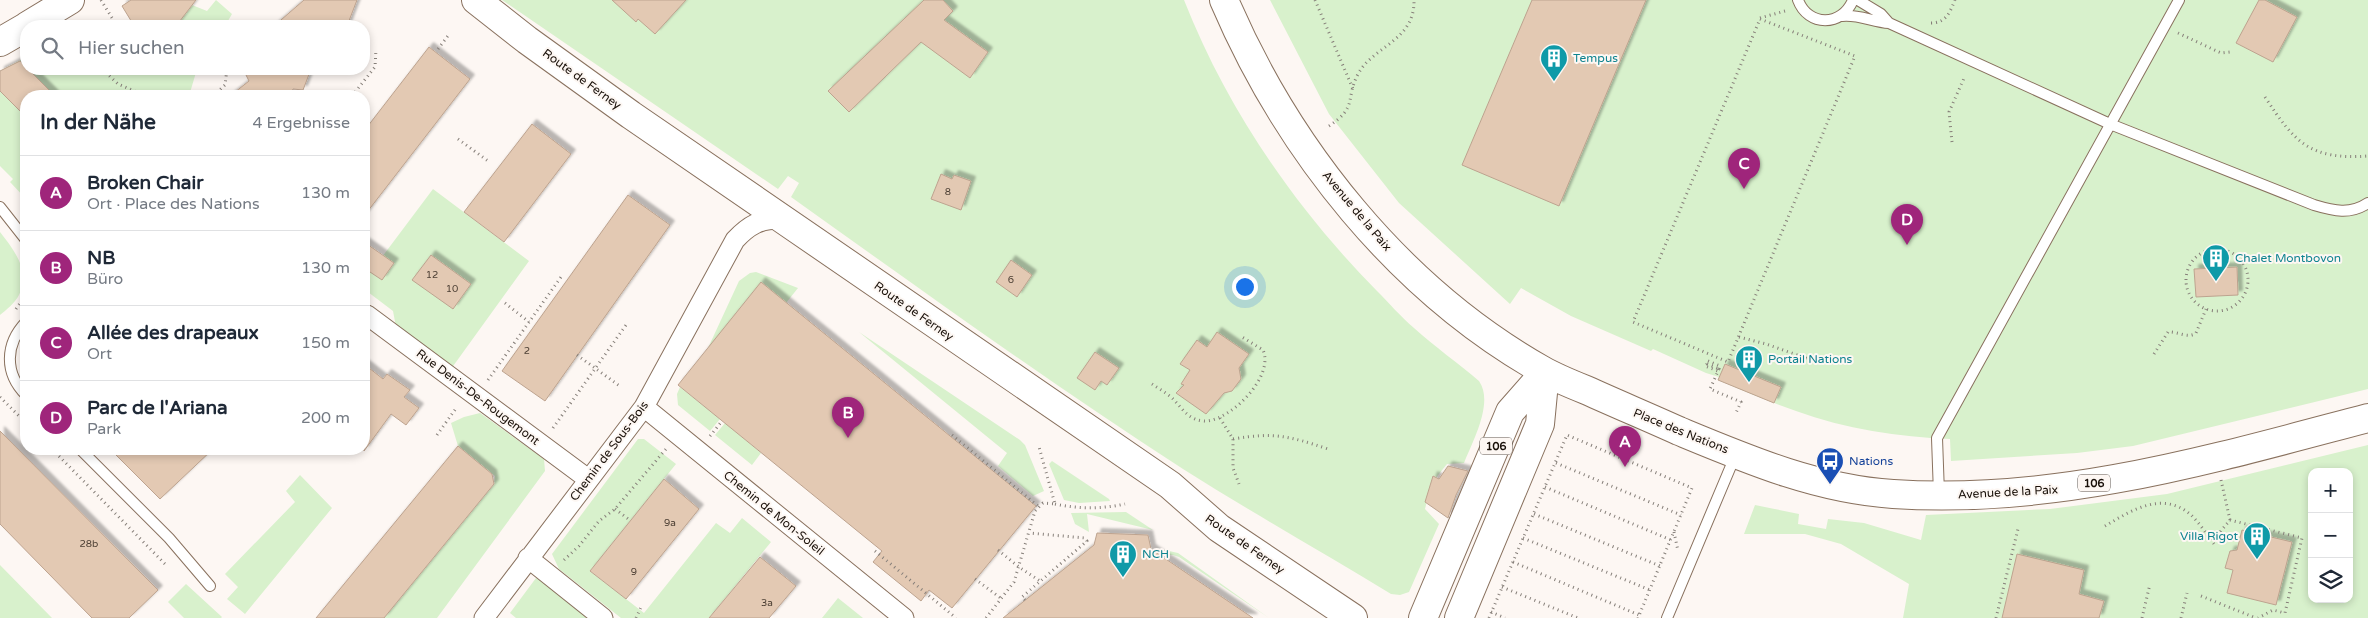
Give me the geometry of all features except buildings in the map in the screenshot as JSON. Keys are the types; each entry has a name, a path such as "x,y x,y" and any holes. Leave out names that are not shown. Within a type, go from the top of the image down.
{"main road":[{"path":"36,20 70,0"},
{"name":"Route de Ferney","path":"476,0 527,40 780,219 1170,486 1219,528 1353,618"},
{"name":"Avenue de la Paix","path":"1224,0 1280,110 1340,194 1369,228 1408,269 1455,312 1503,346 1545,372"},
{"path":"0,42 20,30"},
{"name":"Place des Nations","path":"1545,372 1736,453"},
{"name":"106","path":"1423,618 1510,412 1545,372"},
{"name":"106","path":"1459,618 1540,424 1545,372"},
{"name":"Avenue de la Paix","path":"1736,453 1788,474 1830,485 1893,494 1940,495 2064,488 2133,477 2187,465 2368,418"}],"street":[{"name":"Chemin de Sous-Bois","path":"484,618 644,407 735,240 747,227 765,219 780,219"},
{"name":"Rue Denis-De-Rougemont","path":"370,316 588,479"},
{"name":"Chemin de Mon-Soleil","path":"644,407 904,618"},
{"path":"528,558 603,618"}],"lane":[{"path":"1842,16 1853,0"},
{"path":"1858,0 1889,23 2110,124 2314,205 2340,212 2353,211 2368,202"},
{"path":"1940,495 1937,438 2179,0"},
{"path":"1799,3 1812,18 1819,20 1827,21 1842,16 1857,16 1889,23"},
{"path":"0,207 20,232"},
{"path":"20,328 9,354 11,372 20,389"},
{"name":"Place des Nations","path":"1667,618 1736,453"},
{"path":"86,455 169,538 210,586"}],"path":[{"path":"101,0 113,20"},
{"path":"1314,0 1353,89"},
{"path":"1329,126 1343,117 1350,106 1357,76 1365,64 1400,36 1412,15 1414,0"},
{"path":"1927,23 1943,20 1949,14 1955,0"},
{"path":"1760,19 1854,56 1728,362 1633,322 1760,19 1799,3"},
{"path":"2164,26 2208,48 2221,53 2230,52"},
{"path":"438,49 450,33"},
{"path":"370,73 375,67 376,50"},
{"path":"108,75 118,84 132,90"},
{"path":"219,90 225,84 227,75"},
{"path":"357,90 369,75"},
{"path":"1952,142 1949,112 1965,76"},
{"path":"2265,97 2298,142 2325,155 2368,156"},
{"path":"458,138 488,161"},
{"path":"2206,250 2228,251 2237,256 2244,264 2248,274 2248,285 2244,296 2237,304 2228,309 2218,312 2206,309 2192,300 2187,291 2186,271 2198,255 2206,250"},
{"path":"437,435 444,422 474,393 530,322 561,277"},
{"path":"505,303 530,322"},
{"path":"2154,354 2168,332 2176,332 2188,336 2196,333 2206,309"},
{"path":"553,428 626,325"},
{"path":"1152,384 1170,396 1179,408 1192,417 1204,421 1220,418 1251,392 1262,377 1266,364 1263,350 1242,337"},
{"path":"1738,337 1766,344 1817,362"},
{"path":"1710,355 1706,366 1718,370 1710,389 1741,402 1735,415"},
{"path":"576,356 621,387"},
{"path":"0,397 20,417"},
{"path":"1220,418 1233,439 1233,468 1239,484"},
{"path":"710,436 722,421"},
{"path":"952,434 1038,506"},
{"path":"1233,439 1272,434 1306,441 1328,449"},
{"path":"1489,618 1567,435 1692,488 1639,617 1513,562"},
{"path":"1039,447 1055,504"},
{"path":"561,562 579,546 599,521 615,509 666,448"},
{"path":"58,455 166,564"},
{"path":"1556,463 1681,515"},
{"path":"2219,475 2230,520"},
{"path":"1545,487 1671,540"},
{"path":"986,618 1014,582 1038,506 1043,503 1079,507 1111,507 1125,504"},
{"path":"2106,526 2130,511 2151,504 2164,503 2175,505 2190,515 2214,544 2220,532 2230,520"},
{"path":"615,509 631,522"},
{"path":"1534,514 1660,566"},
{"path":"2201,596 2257,618 2273,610 2285,613 2302,538 2230,520"},
{"path":"1996,618 2018,529"},
{"path":"1674,531 1678,551"},
{"path":"1025,600 1022,597 1086,542 1085,538 1028,533"},
{"path":"1523,538 1650,590"},
{"path":"998,550 1040,581"},
{"path":"875,551 956,618"},
{"path":"1076,551 1080,556"},
{"path":"976,579 1002,599"},
{"path":"2142,618 2150,584"},
{"path":"1502,587 1578,618"},
{"path":"2181,618 2187,593"},
{"path":"636,618 642,605"},
{"path":"1492,612 1505,618"}],"green space":[{"path":"216,0 232,14 228,20 181,20 192,5 207,11"},
{"path":"502,0 1184,0 1201,40 1242,118 1291,191 1318,226 1395,310 1422,335 1479,381 1483,390 1484,400 1480,422 1464,463 1447,464 1431,484 1425,509 1439,524 1409,592 1400,595 1391,594 1183,469 937,301 791,197 799,183 788,176 778,189"},
{"path":"1270,0 2368,0 2368,389 2133,446 2077,453 1951,461 1950,439 1872,431 1834,423 1796,411 1718,380 1719,377 1653,349 1651,351 1571,316 1521,288 1510,304 1399,203 1329,114"},
{"path":"20,60 20,75 195,75 191,90 20,90 20,193 10,182 13,179 0,166 0,71"},
{"path":"433,189 529,261 451,369 396,327 393,311 370,294 370,273"},
{"path":"0,232 11,246 20,264 20,292 17,298 0,315"},
{"path":"756,272 798,288 786,303 708,348 739,281 750,273"},
{"path":"859,332 1020,440 1025,445 1044,491 1033,496 998,466 1007,453"},
{"path":"680,387 720,419 710,431 678,405 677,394"},
{"path":"480,413 544,459 545,471 437,618 384,618 494,484 495,476 458,446 451,423"},
{"path":"725,423 761,453 752,465 715,435"},
{"path":"638,439 644,439 676,464 590,571 644,613 716,523 730,533 742,518 771,542 709,618 621,618 559,569 552,554"},
{"path":"2368,445 2368,618 1903,618 1909,584 1841,544 1805,534 1744,534 1755,505 1799,514 1798,524 1826,529 1828,519 1864,523 1921,540 1926,515 2050,509 2167,494"},
{"path":"1052,461 1110,501 1079,503 1064,500 1049,464"},
{"path":"300,475 332,508 245,614 227,599 238,587 225,574 295,502 286,491"},
{"path":"1126,512 1153,530 1087,514 1089,532 1075,524 1071,513"},
{"path":"1156,548 1178,553 1269,618 1179,557 1160,555"},
{"path":"0,565 52,618 0,618"},
{"path":"536,578 545,579 593,618 516,618 510,613"},
{"path":"186,584 222,617 184,618 168,602"},
{"path":"838,598 863,618 822,618"}],"place":[{"name":"Tempus","path":"1554,82"},
{"name":"Allée des drapeaux","path":"1744,189"},
{"name":"Parc de l'Ariana","path":"1907,245"},
{"name":"Chalet Montbovon","path":"2216,282"},
{"name":"Portail Nations","path":"1749,383"},
{"name":"NB","path":"848,438"},
{"name":"Broken Chair","path":"1625,467"},
{"name":"Nations","path":"1830,485"},
{"name":"Villa Rigot","path":"2257,560"},
{"name":"NCH","path":"1123,578"}]}
